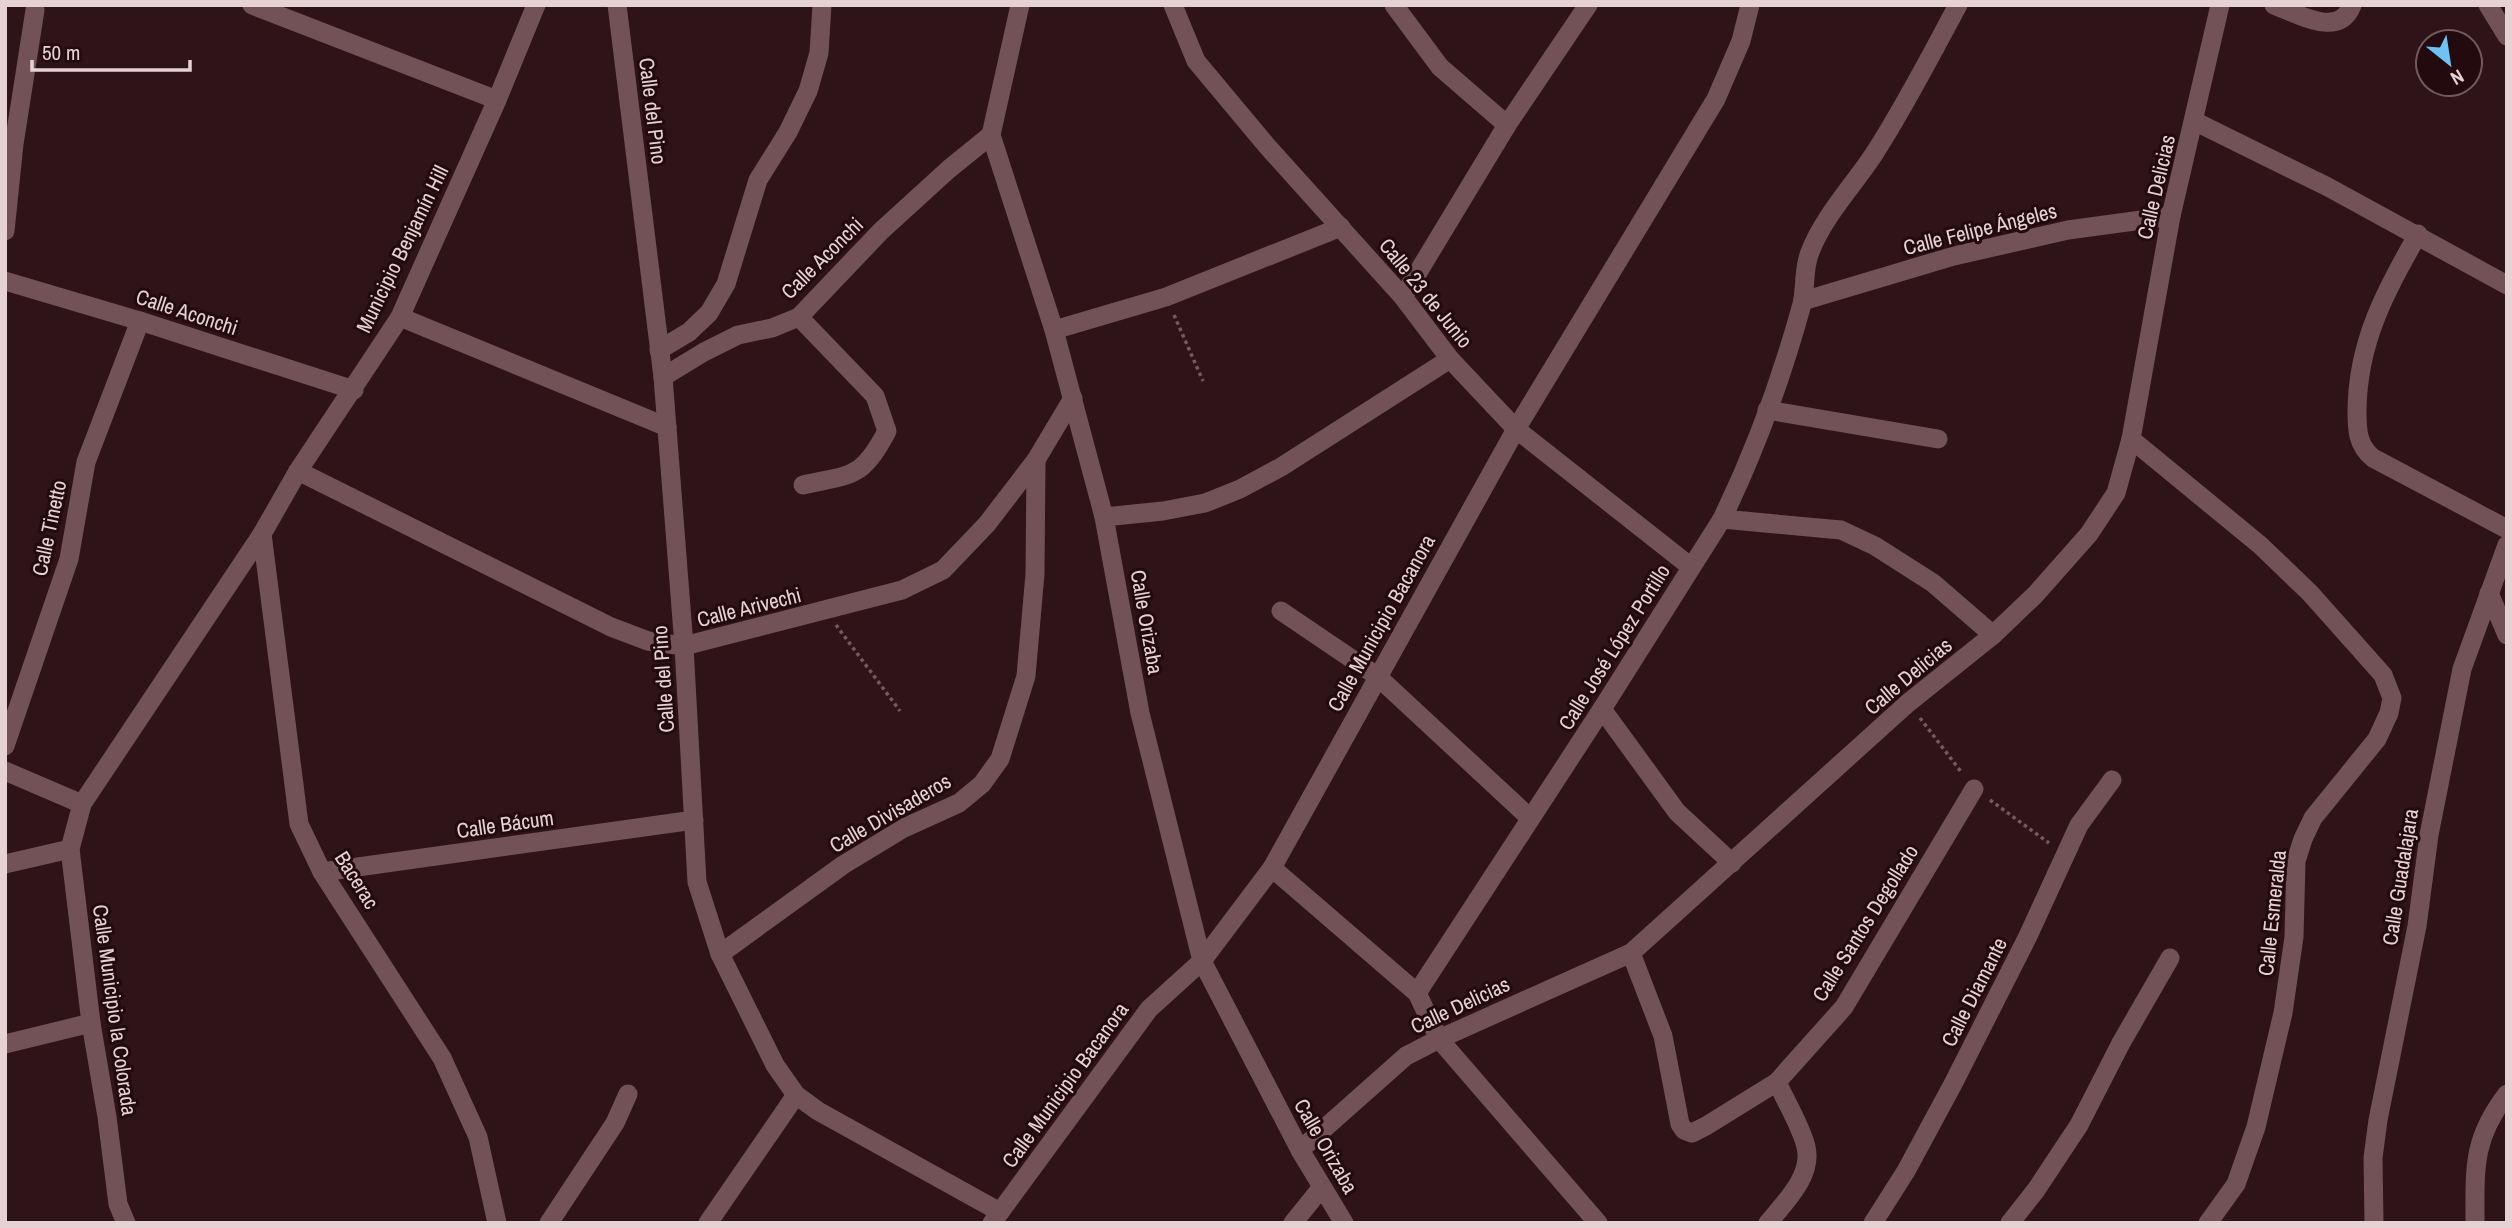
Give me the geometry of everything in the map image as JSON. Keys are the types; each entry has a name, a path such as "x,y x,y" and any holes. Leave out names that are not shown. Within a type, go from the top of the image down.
{"street":[{"path":"252,5 497,100"},
{"name":"Municipio Benjamín Hill","path":"82,804 262,534 298,471 400,317 497,100 536,5"},
{"name":"Calle del Pino","path":"617,5 663,377 684,646 697,882 720,954 775,1065 796,1094 817,1111 996,1217"},
{"path":"659,350 689,332 709,313 726,284 758,180 788,132 808,91 819,53 822,5"},
{"path":"991,135 1020,5"},
{"name":"Calle 23 de Junio","path":"1173,5 1196,61 1266,146 1403,297 1450,359 1516,429 1691,567"},
{"path":"1394,5 1440,67 1507,125"},
{"path":"1403,297 1507,125 1588,5"},
{"name":"Calle Municipio Bacanora","path":"996,1217 1149,1009 1202,961 1272,868 1516,429 1716,99 1741,41 1750,5"},
{"name":"Calle José López Portillo","path":"1417,993 1722,519 1767,410 1803,301 1804,270 1810,250 1837,204 1874,153 1958,5"},
{"name":"Calle Delicias","path":"1300,1150 1406,1056 1631,953 1908,703 1993,635 2035,595 2105,513 2116,493 2131,439 2171,216 2220,5"},
{"path":"2274,5 2329,24 2343,20 2352,5"},
{"path":"2488,5 2507,36"},
{"path":"5,231 31,7"},
{"path":"2194,121 2418,234 2507,285"},
{"name":"Calle Aconchi","path":"663,377 738,335 772,328 799,317 881,231 991,135"},
{"name":"Calle Orizaba","path":"991,135 1054,330 1104,517 1140,713 1202,961 1300,1150 1344,1223"},
{"name":"Calle Felipe Ángeles","path":"1803,301 1954,256 2068,230 2171,216"},
{"path":"1054,330 1166,297 1342,227"},
{"path":"2418,234 2382,298 2368,333 2357,396 2357,434 2361,445 2373,458 2507,529"},
{"name":"Calle Aconchi","path":"5,281 354,390"},
{"path":"400,317 667,427"},
{"path":"799,317 876,396 887,431 873,458 854,474 803,485"},
{"name":"Calle Tinetto","path":"5,746 69,559 86,463 140,321"},
{"path":"1104,517 1163,511 1205,503 1240,489 1281,467 1450,359"},
{"name":"Calle Arivechi","path":"298,471 611,627 648,641 684,646 902,590 943,570 986,524 1036,460 1073,398"},
{"path":"1767,410 1938,439"},
{"name":"Calle Esmeralda","path":"2131,439 2260,545 2310,593 2383,675 2392,698 2389,713 2377,739 2313,818 2303,839 2297,861 2294,937 2283,1013 2256,1127 2236,1184 2208,1223"},
{"name":"Calle Divisaderos","path":"720,954 843,865 904,828 959,803 982,784 1000,759 1026,676 1035,574 1036,460"},
{"path":"1722,519 1841,530 1875,546 1933,583 1993,635"},
{"name":"Bacerac","path":"262,534 299,824 323,872 442,1058 478,1137 497,1223"},
{"name":"Calle Guadalajara","path":"2374,1223 2373,1158 2378,1120 2417,926 2429,835 2462,669 2507,545"},
{"path":"2489,593 2507,635"},
{"path":"1280,611 1377,676 1530,818"},
{"path":"1602,709 1677,812 1732,863"},
{"path":"5,771 82,804"},
{"name":"Calle Diamante","path":"1873,1223 1906,1171 1953,1084 2028,936 2079,825 2112,780"},
{"name":"Calle Santos Degollado","path":"1631,953 1662,1036 1680,1124 1684,1130 1692,1133 1777,1082 1844,1007 1974,789"},
{"name":"Calle Municipio la Colorada","path":"82,804 70,849 91,1023 118,1204 126,1223"},
{"name":"Calle Bácum","path":"323,872 694,820"},
{"path":"5,864 70,849"},
{"path":"1272,868 1417,993 1439,1039 1598,1223"},
{"path":"2010,1223 2036,1190 2079,1125 2121,1043 2170,958"},
{"path":"5,1044 91,1023"},
{"path":"1768,1223 1797,1186 1805,1169 1807,1148 1777,1082"},
{"path":"549,1223 615,1123 628,1094"},
{"path":"708,1223 796,1094"},
{"path":"2475,1223 2475,1170 2482,1137 2490,1116 2507,1094"},
{"path":"1293,1223 1322,1187"}],"path":[{"path":"1166,297 1203,381"},
{"path":"825,611 900,711"}]}
